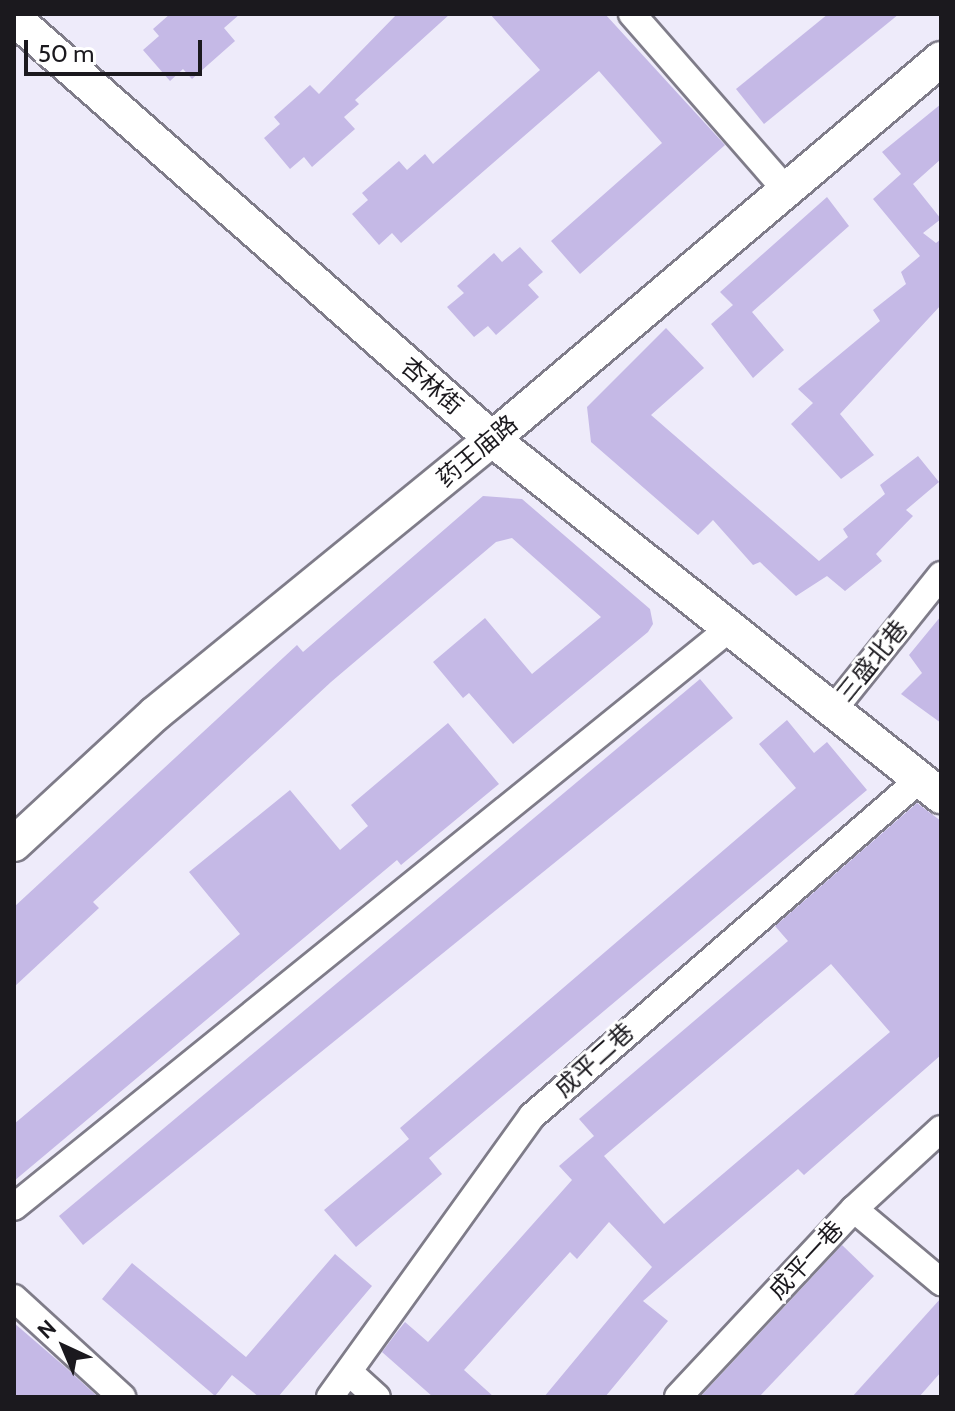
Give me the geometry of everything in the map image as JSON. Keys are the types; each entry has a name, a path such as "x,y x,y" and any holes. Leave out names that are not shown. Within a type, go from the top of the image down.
{"street":[{"path":"632,14 786,190"},
{"name":"杏林街","path":"14,18 492,439 931,788"},
{"name":"药王庙路","path":"14,844 156,713 492,439 941,59"},
{"name":"三盛北巷","path":"833,710 941,575"},
{"path":"14,1207 730,628"},
{"name":"成平二巷","path":"330,1397 532,1116 931,788"},
{"name":"成平一巷","path":"678,1397 854,1209 941,1129"},
{"path":"854,1209 941,1282"},
{"path":"14,1298 122,1397"},
{"path":"350,1373 377,1397"}],"building":[{"path":"170,14 240,14 224,28 235,41 192,79 183,69 170,81 143,50 159,36 153,29"},
{"path":"397,14 450,14 355,100 359,104 344,117 355,129 312,167 304,157 290,169 264,138 280,124 274,117 310,85 319,94"},
{"path":"490,14 605,14 725,145 580,274 551,241 662,143 599,71 401,243 392,233 379,245 352,214 368,200 362,193 399,161 407,170 425,154 433,164 540,70"},
{"path":"828,14 899,14 764,124 736,89"},
{"path":"941,104 941,159 913,184 941,219 923,233 936,243 941,239 941,305 840,414 874,455 841,479 791,424 813,403 798,389 880,321 873,310 906,284 901,272 920,256 873,199 901,174 882,152"},
{"path":"827,197 849,226 752,312 784,350 753,378 711,324 733,305 720,292"},
{"path":"520,247 543,272 528,285 539,297 496,335 488,326 474,337 447,307 464,293 457,286 494,253 502,262"},
{"path":"666,328 704,368 651,415 819,561 848,537 843,529 885,494 880,485 918,456 939,482 906,510 913,516 876,554 882,561 845,591 827,576 796,596 760,562 753,565 713,520 698,535 591,442 587,407"},
{"path":"483,496 522,499 650,609 653,624 648,632 513,744 469,693 463,698 433,662 485,618 532,674 601,617 512,538 496,542 331,682 93,902 99,908 14,987 14,907 297,645 303,652"},
{"path":"941,616 941,723 901,694 922,673 909,655"},
{"path":"700,679 733,718 83,1245 59,1216"},
{"path":"787,720 814,753 827,742 867,790 429,1158 442,1174 356,1247 324,1210 409,1139 400,1128 796,788 759,744"},
{"path":"448,723 499,784 401,865 397,860 14,1181 14,1124 240,934 189,872 290,790 340,850 368,826 351,805"},
{"path":"917,803 941,821 941,1055 804,1175 798,1169 643,1301 668,1321 605,1397 544,1397 652,1267 609,1222 577,1259 570,1252 464,1370 494,1397 433,1397 382,1352 405,1322 428,1342 572,1180 559,1166 594,1136 579,1119 788,941 775,926","holes":["831,964 890,1032 664,1224 604,1156"]},
{"path":"842,1245 874,1276 759,1397 700,1397"},
{"path":"335,1254 372,1286 278,1397 259,1397 232,1375 215,1396 102,1299 132,1263 246,1357"},
{"path":"941,1298 941,1372 919,1397 852,1397"},
{"path":"14,1323 64,1366 98,1397 14,1397"}]}
